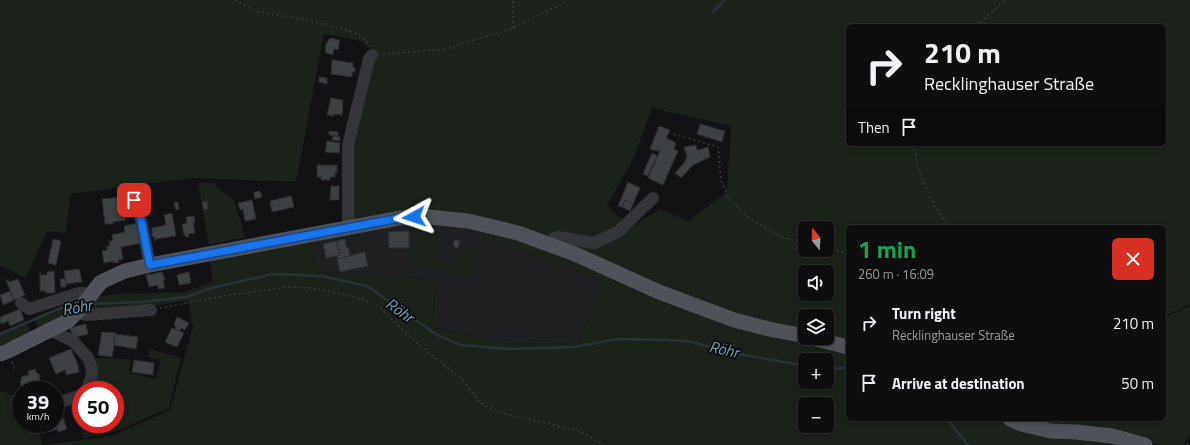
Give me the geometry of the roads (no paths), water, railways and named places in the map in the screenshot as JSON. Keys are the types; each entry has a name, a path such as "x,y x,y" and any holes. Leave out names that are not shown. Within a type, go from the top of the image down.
{"main road":[{"path":"0,354 68,321 100,282 112,276 150,265 400,218 428,217 468,221 518,233 548,244 659,292 734,320 769,330 798,335"},
{"path":"834,344 846,346"},
{"path":"1014,421 1051,431 1112,436 1145,445"}],"street":[{"path":"348,228 348,144 369,59 372,55"},
{"path":"548,244 554,238 559,237 594,243 618,232 652,198"},
{"path":"134,200 141,220 150,265"},
{"path":"21,303 29,309 79,293 84,293 82,314 88,315 151,310"},
{"path":"50,330 73,341 88,358 92,369 90,381"}],"waterway":[{"path":"713,12 725,0"},
{"name":"Röhr","path":"91,304 142,302 186,297 212,288 273,274 321,276 367,286 437,335 461,345 509,349 574,347 617,339 687,341 734,353 798,365"},
{"name":"Röhr","path":"0,334 68,305 76,305"},
{"name":"Röhr","path":"834,369 846,367"},
{"name":"Röhr","path":"949,421 968,445"}]}
